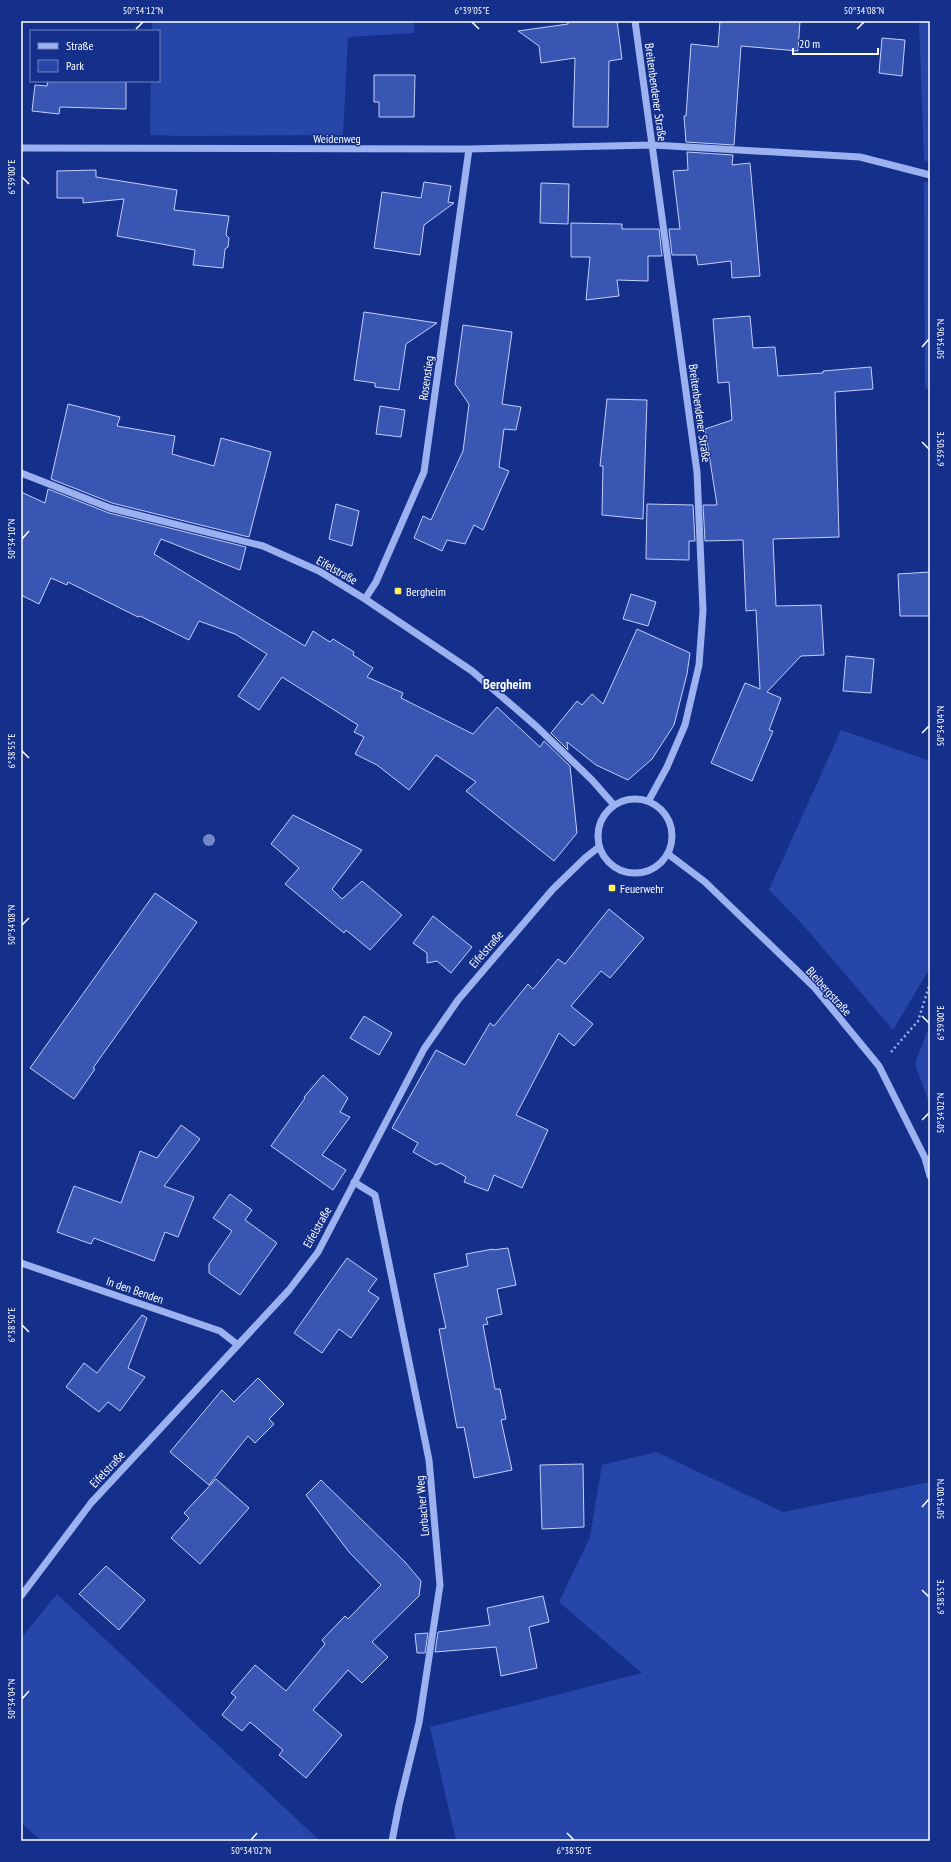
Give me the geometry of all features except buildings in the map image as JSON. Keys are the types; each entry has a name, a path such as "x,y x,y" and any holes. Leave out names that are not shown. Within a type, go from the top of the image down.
{"street":[{"name":"Breitenbendener Straße","path":"635,21 697,472 703,611 699,665 685,725 667,767 648,800"},
{"name":"Weidenweg","path":"21,148 469,149 653,145 860,157 930,176"},
{"name":"Rosenstieg","path":"365,599 376,582 424,472 469,149"},
{"name":"Eifelstraße","path":"21,473 110,508 263,546 319,571 365,599 472,671 536,726 592,780 614,805"},
{"path":"636,798 648,800 658,806 665,813 671,823 673,833 672,844 668,854 660,864 650,870 638,873 625,872 614,867 605,858 599,848 598,835 600,823 605,813 614,805 625,800 636,798"},
{"name":"Eifelstraße","path":"21,1596 91,1503 289,1290 318,1252 424,1049 458,1000 563,878 599,848"},
{"name":"Bleibergstraße","path":"668,854 705,882 815,988 879,1066 925,1158 930,1176"},
{"name":"Lorbacher Weg","path":"354,1182 375,1196 429,1460 440,1585 419,1723 398,1805 392,1841"},
{"name":"In den Benden","path":"21,1263 220,1331 238,1345"}],"path":[{"path":"879,1066 918,1021 930,983"}],"green space":[{"path":"152,21 414,21 414,33 348,37 343,135 150,135 151,82 160,82 160,30 152,30"},
{"path":"919,21 930,21 930,162 924,160"},
{"path":"924,181 930,183 930,388 925,389"},
{"path":"841,730 930,761 930,968 893,1030 804,926 769,890"},
{"path":"930,1024 930,1105 915,1064"},
{"path":"656,1452 783,1512 930,1482 930,1841 456,1841 430,1727 642,1673 559,1602 590,1537 602,1465"},
{"path":"57,1594 320,1841 42,1841 21,1823 21,1638"}],"place":[{"name":"Bergheim","path":"398,591"},
{"name":"Feuerwehr","path":"612,888"}],"district":[{"name":"Bergheim","path":"507,684"}]}
